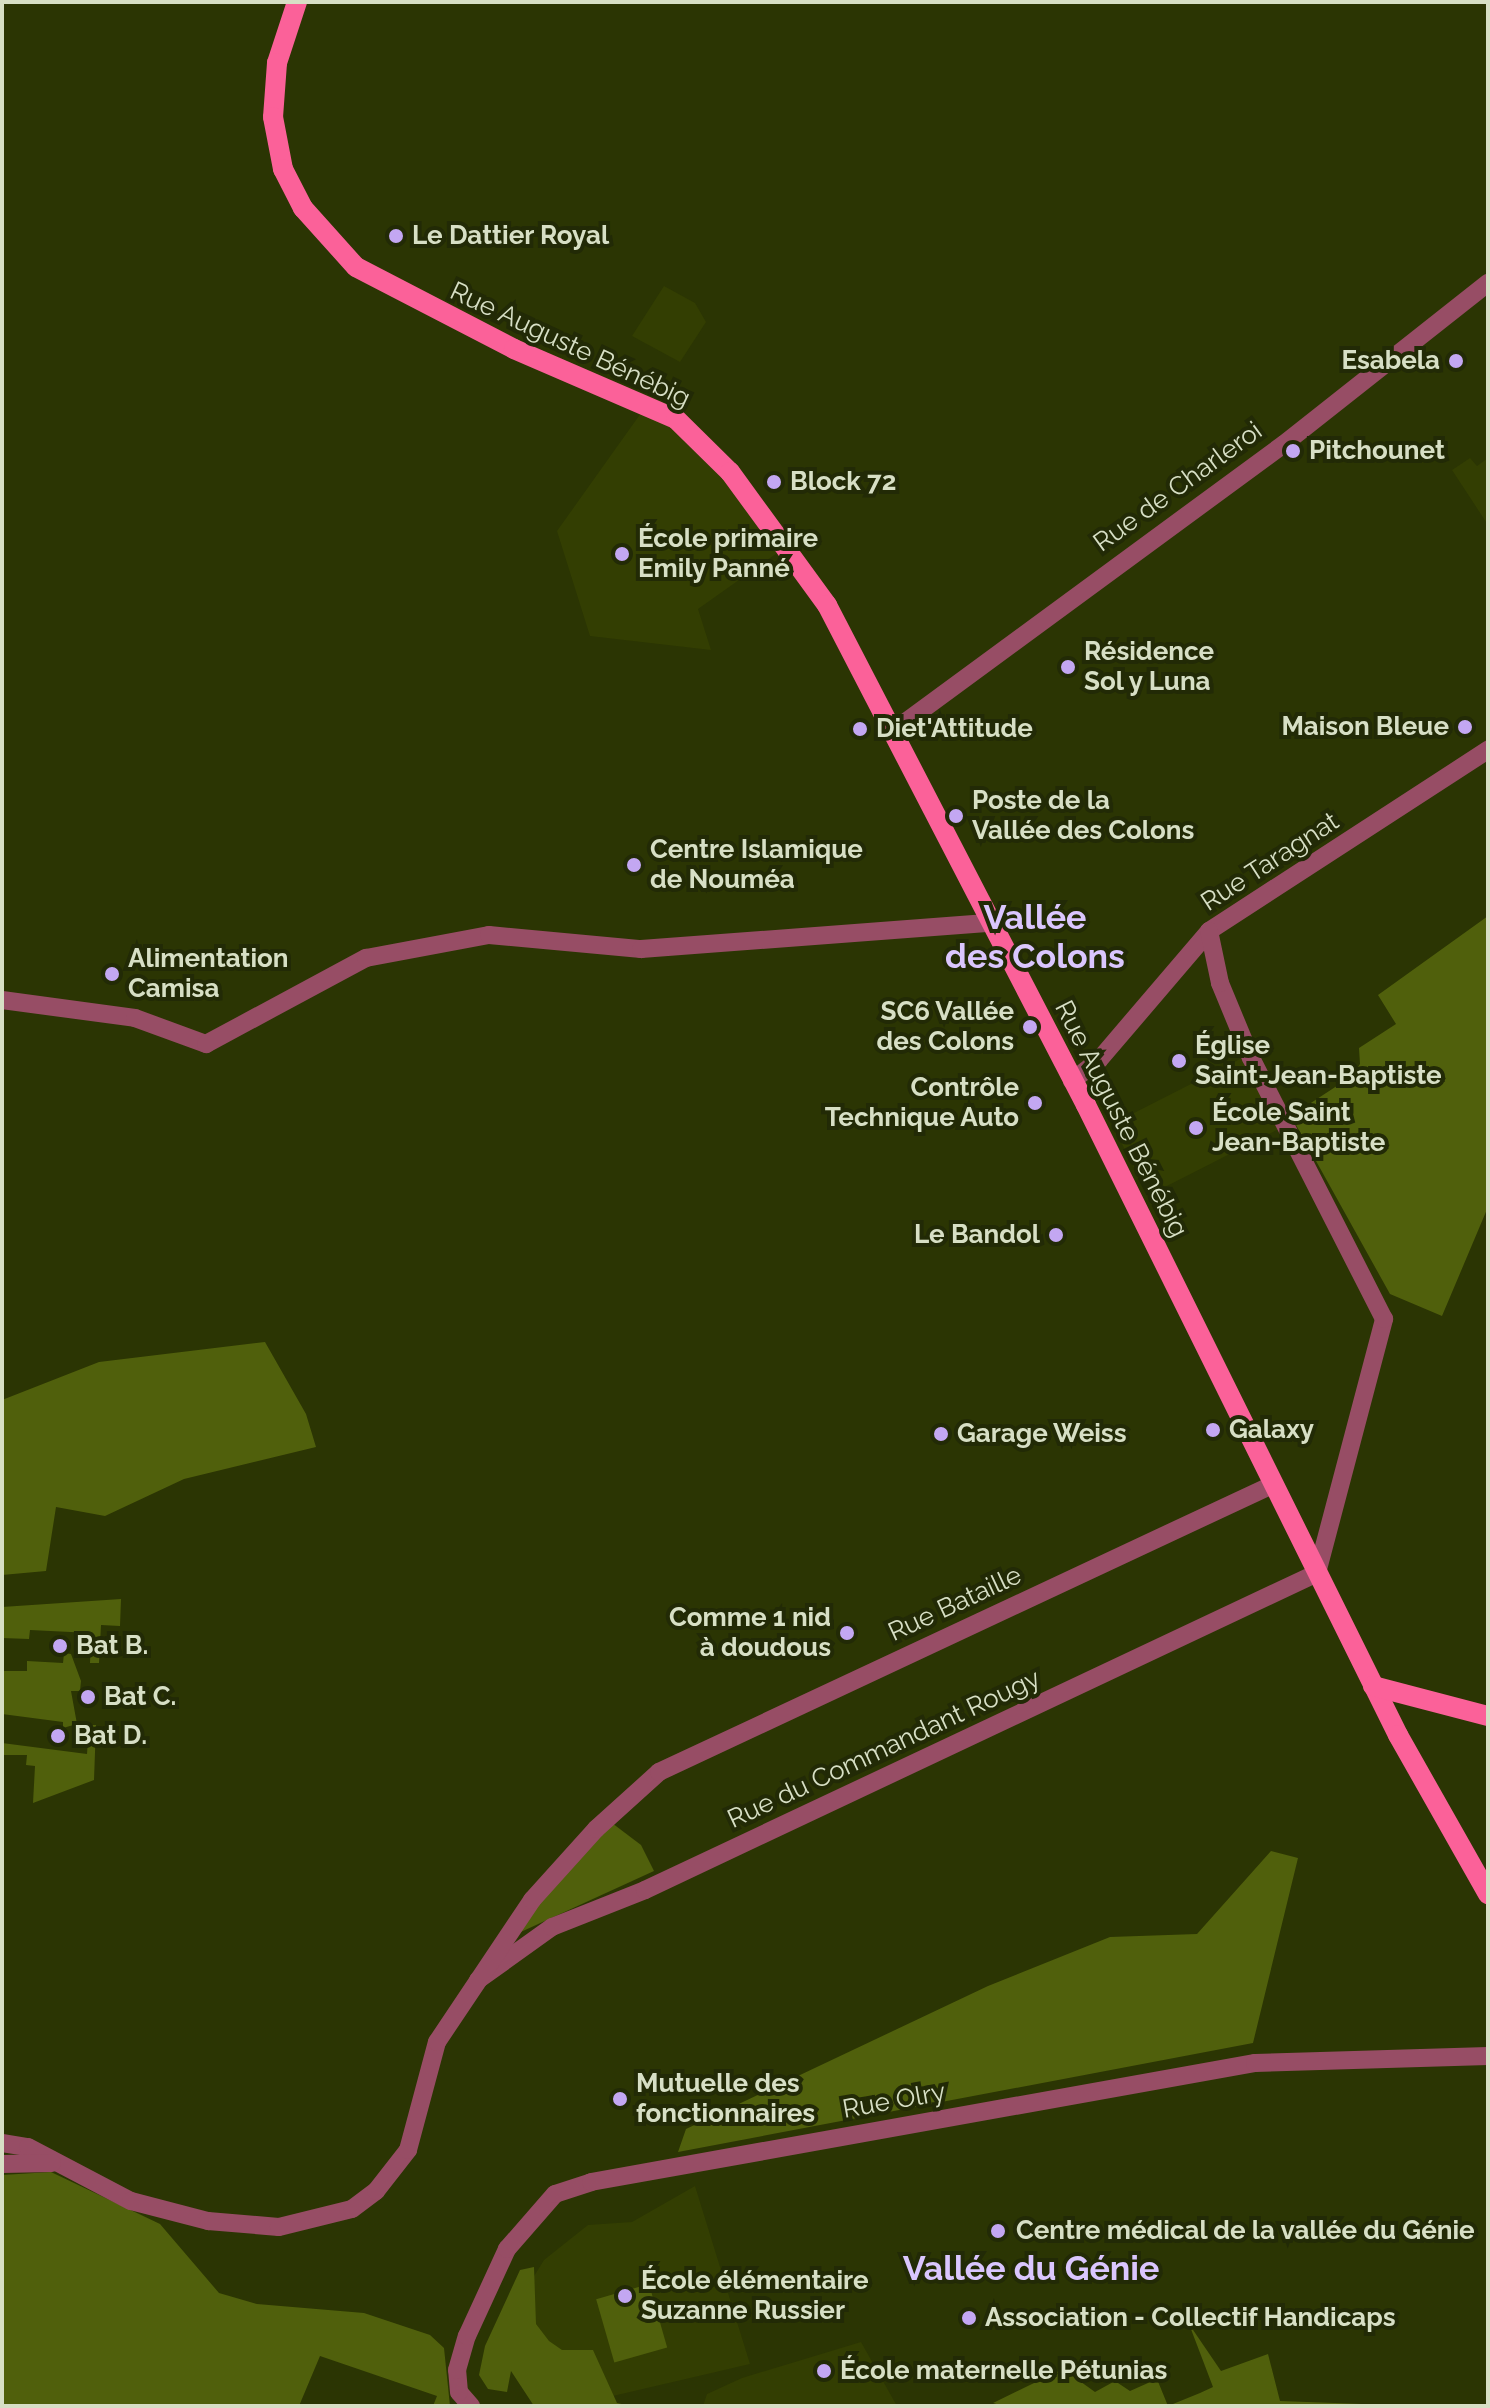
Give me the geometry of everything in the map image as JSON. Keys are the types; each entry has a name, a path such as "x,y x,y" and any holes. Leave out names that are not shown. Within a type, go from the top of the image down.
{"main road":[{"name":"Rue Auguste Bénébig","path":"297,2 277,63 273,117 283,169 303,208 356,267 514,349 676,419 702,441 790,549 896,729 990,923 1072,1081 1373,1686 1488,1894"},
{"path":"1373,1686 1420,1701 1488,1716"},
{"path":"1398,1735 1398,1715 1420,1701"}],"street":[{"name":"Rue de Charleroi","path":"896,729 1284,444 1488,283"},
{"name":"Rue Taragnat","path":"1072,1081 1099,1060 1209,931 1488,750"},
{"path":"2,1000 135,1018 206,1044 366,958 489,935 641,949 990,923"},
{"path":"1209,931 1220,983 1251,1058 1384,1319 1334,1499 1317,1573"},
{"name":"Rue Bataille","path":"2,2143 18,2143 131,2201 208,2221 279,2227 352,2209 376,2191 408,2150 426,2066 478,1980 532,1900 596,1829 659,1772 1274,1484"},
{"name":"Rue du Commandant Rougy","path":"478,1980 552,1927 645,1890 1317,1573"},
{"name":"Rue Olry","path":"471,2406 459,2392 457,2370 467,2336 507,2249 555,2194 591,2182 1255,2063 1488,2056"},
{"path":"2,2164 63,2164"}],"shaded area":[{"path":"664,286 695,303 706,322 680,362 632,336"},
{"path":"646,406 676,419 787,546 698,609 711,650 590,636 557,531"},
{"path":"1470,458 1477,466 1488,458 1488,525 1452,470"},
{"path":"1488,916 1488,1207 1442,1316 1390,1294 1291,1116 1352,1076 1360,1064 1359,1048 1396,1024 1378,995"},
{"name":"École Saint Jean-Baptiste","path":"1242,1058 1278,1129 1148,1196 1112,1124"},
{"path":"265,1342 306,1414 316,1447 184,1479 105,1516 56,1507 46,1571 2,1575 2,1400 99,1362"},
{"path":"121,1599 120,1626 101,1625 99,1663 90,1663 91,1633 30,1630 29,1639 2,1638 2,1607"},
{"path":"64,1653 71,1654 81,1681 80,1691 71,1691 77,1724 63,1728 63,1722 2,1714 2,1671 27,1671 27,1661 63,1663"},
{"path":"89,1725 96,1725 94,1780 33,1803 35,1766 26,1765 27,1755 2,1755 2,1743 87,1754"},
{"path":"608,1820 641,1845 654,1871 512,1936"},
{"path":"1271,1851 1298,1858 1253,2043 678,2152 686,2129 988,1986 1110,1937 1197,1934"},
{"path":"51,2172 160,2224 219,2293 257,2304 364,2313 430,2335 444,2348 450,2406 433,2406 437,2396 320,2356 299,2406 2,2406 2,2175"},
{"name":"École élémentaire Suzanne Russier","path":"695,2186 750,2364 587,2402 526,2371 515,2307 544,2260 588,2225 632,2222"},
{"path":"534,2267 536,2324 549,2341 562,2350 593,2350 617,2403 631,2406 534,2406 511,2371 507,2392 488,2389 479,2375 485,2346 520,2270"},
{"path":"649,2284 667,2347 614,2363 596,2299"},
{"path":"1189,2324 1221,2371 1268,2354 1280,2401 1417,2406 1168,2406 1213,2387"},
{"name":"École maternelle Pétunias","path":"861,2342 897,2406 703,2406 707,2394 742,2378"},
{"path":"1063,2369 1095,2392 1115,2381 1130,2391 1157,2379 1168,2406 1003,2406 993,2403"}],"place":[{"name":"Le Dattier Royal","path":"396,236"},
{"name":"Esabela","path":"1456,361"},
{"name":"Pitchounet","path":"1293,451"},
{"name":"Block 72","path":"774,482"},
{"name":"École primaire Emily Panné","path":"622,554"},
{"name":"Résidence Sol y Luna","path":"1068,667"},
{"name":"Maison Bleue","path":"1465,727"},
{"name":"Diet'Attitude","path":"860,729"},
{"name":"Poste de la Vallée des Colons","path":"956,816"},
{"name":"Centre Islamique de Nouméa","path":"634,865"},
{"name":"Alimentation Camisa","path":"112,974"},
{"name":"SC6 Vallée des Colons","path":"1030,1027"},
{"name":"Église Saint-Jean-Baptiste","path":"1179,1061"},
{"name":"Contrôle Technique Auto","path":"1035,1103"},
{"name":"École Saint Jean-Baptiste","path":"1196,1128"},
{"name":"Le Bandol","path":"1056,1235"},
{"name":"Galaxy","path":"1213,1430"},
{"name":"Garage Weiss","path":"941,1434"},
{"name":"Comme 1 nid à doudous","path":"847,1633"},
{"name":"Bat B.","path":"60,1646"},
{"name":"Bat C.","path":"88,1697"},
{"name":"Bat D.","path":"58,1736"},
{"name":"Mutuelle des fonctionnaires","path":"620,2099"},
{"name":"Centre médical de la vallée du Génie","path":"998,2231"},
{"name":"École élémentaire Suzanne Russier","path":"625,2296"},
{"name":"Association - Collectif Handicaps","path":"969,2318"},
{"name":"École maternelle Pétunias","path":"824,2371"}],"district":[{"name":"Vallée des Colons","path":"1035,936"},
{"name":"Vallée du Génie","path":"1031,2269"}]}
